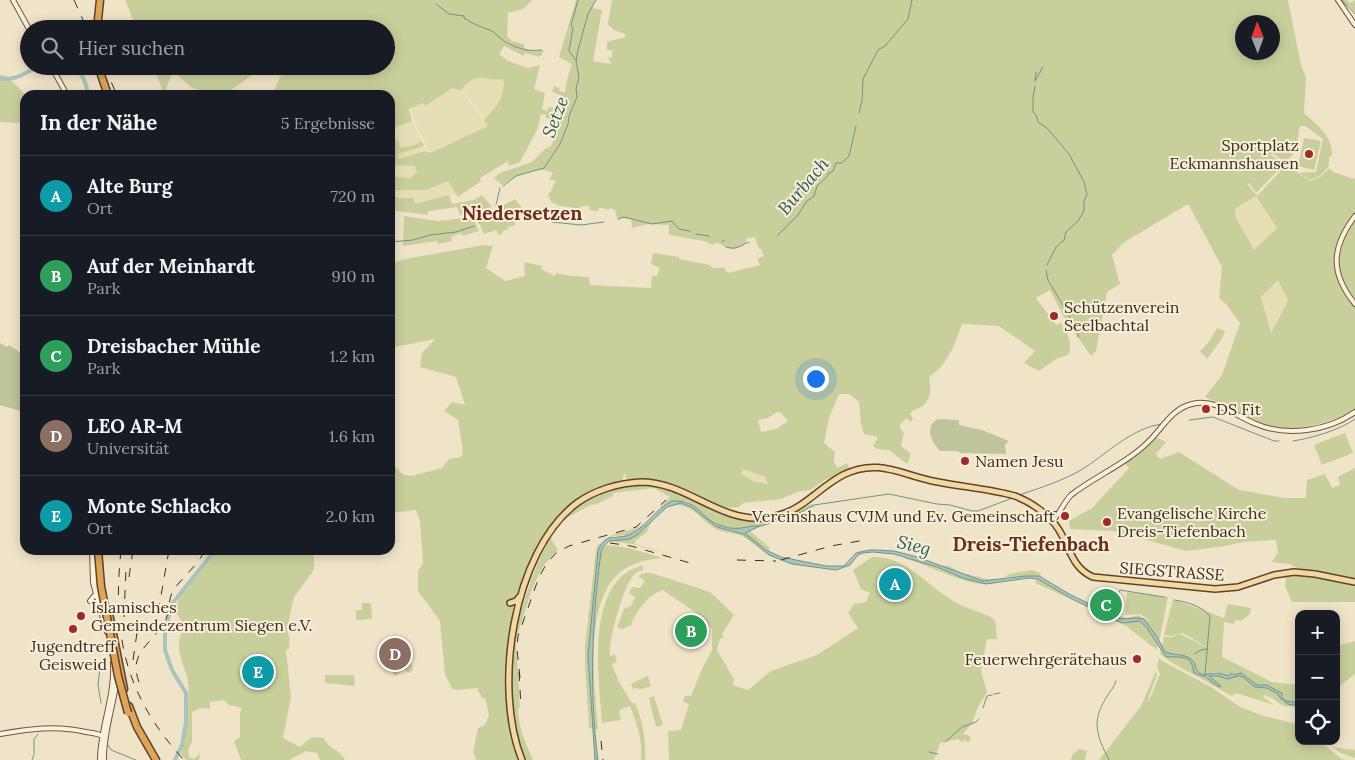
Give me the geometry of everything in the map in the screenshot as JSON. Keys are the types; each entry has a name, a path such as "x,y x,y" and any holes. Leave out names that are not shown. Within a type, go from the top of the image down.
{"highway":[{"path":"97,20 99,0"},
{"path":"99,75 104,90"},
{"path":"97,555 99,576 124,699 132,722 155,760"}],"main road":[{"path":"13,0 24,20"},
{"path":"1338,0 1355,25"},
{"path":"56,75 64,90"},
{"path":"1355,216 1344,231 1338,244 1336,264 1340,282 1355,304"},
{"path":"1052,521 1064,501 1071,495 1139,450 1150,441 1176,412 1191,404 1210,404 1262,426 1288,431 1329,425 1343,420 1355,412"},
{"name":"SIEGSTRASSE","path":"522,760 510,720 508,677 512,634 523,593 538,554 556,523 582,500 610,487 633,483 663,484 681,490 734,515 756,518 779,515 795,509 835,480 854,470 870,467 894,469 938,482 1000,493 1022,500 1038,509 1052,521 1059,529 1075,563 1085,573 1094,577 1215,589 1238,586 1274,575 1294,572 1355,582"},
{"path":"1046,515 1056,514"},
{"path":"96,555 94,578 96,595 111,646 113,664 112,689 105,727 102,760"},
{"path":"94,578 114,646 117,668 115,695 104,738"},
{"path":"510,603 518,599 523,593"},
{"path":"90,601 96,595"},
{"path":"0,734 51,727 97,733 104,738"},
{"path":"97,733 101,732 105,727"},
{"path":"86,732 104,738"}],"shaded area":[{"path":"476,77 503,78 501,99 496,108 485,118 461,90 470,80"},
{"path":"454,88 463,94 489,125 430,153 410,108 423,103 425,106"},
{"path":"412,121 422,141 415,145 400,148 398,140 395,140 395,127"},
{"path":"424,146 426,151 423,153 398,159 398,153"},
{"path":"395,165 415,165 417,172 410,178 395,176"},
{"path":"449,181 456,193 415,204 395,195 395,190 426,190"},
{"path":"1256,196 1277,228 1254,251 1236,218 1235,210"},
{"path":"1278,280 1288,302 1271,333 1261,297"},
{"path":"743,468 766,477 765,484 755,482 741,474"}],"green space":[{"path":"125,0 532,0 523,9 508,13 507,37 512,41 524,44 524,49 535,51 541,49 544,51 540,57 525,53 524,56 504,46 499,54 508,61 528,68 540,65 534,89 545,93 542,109 547,111 549,107 559,109 563,96 552,92 554,86 560,88 559,91 565,92 572,64 559,57 576,0 595,0 592,8 602,10 593,61 611,64 608,57 612,58 612,50 607,50 607,42 625,37 625,34 614,30 608,24 612,0 1288,0 1301,65 1306,77 1304,113 1327,137 1332,149 1332,156 1329,157 1329,166 1320,176 1310,180 1299,173 1316,172 1323,139 1305,126 1300,126 1297,146 1290,158 1285,162 1272,153 1271,155 1284,164 1256,193 1249,183 1247,184 1257,196 1286,165 1310,181 1320,177 1330,168 1331,171 1355,178 1355,214 1337,242 1335,263 1339,284 1355,307 1355,409 1327,422 1303,427 1281,428 1255,421 1205,397 1222,375 1240,323 1226,304 1219,298 1222,267 1188,204 1123,243 1112,255 1120,284 1107,292 1096,351 1091,356 1064,317 1050,290 1036,298 1056,325 1061,323 1068,335 1070,346 1068,355 1056,359 1039,371 1024,363 1035,351 999,326 962,324 946,360 929,377 930,391 927,402 910,414 913,419 911,422 906,418 900,425 901,430 904,432 901,446 911,454 907,464 889,450 877,449 873,446 878,437 864,434 859,402 849,394 839,394 829,418 824,443 835,452 834,462 837,468 847,463 850,470 825,480 810,490 797,492 781,499 743,503 739,507 724,508 674,485 628,480 625,477 626,474 624,474 622,482 593,490 578,499 566,510 546,537 517,598 511,601 514,616 508,642 506,702 510,732 519,760 476,760 473,752 478,728 485,725 489,715 485,698 482,698 477,688 452,689 445,674 440,621 418,591 418,571 423,563 420,521 416,510 395,512 395,466 402,474 411,476 442,468 449,459 461,457 463,452 458,420 444,411 452,402 465,405 456,377 420,367 422,353 435,339 395,347 395,262 484,245 493,246 486,268 505,281 525,276 524,262 543,266 541,269 555,276 556,273 589,277 590,285 651,288 652,276 657,276 660,268 651,264 653,253 679,257 679,259 710,265 712,268 725,268 728,273 760,265 757,259 764,256 761,249 759,249 755,237 747,238 744,246 733,249 721,244 715,243 713,245 704,241 669,235 669,225 648,224 632,228 631,219 617,218 615,210 609,208 609,210 599,207 598,211 589,210 589,206 581,206 579,211 575,211 576,208 560,206 551,202 548,193 550,193 556,180 549,180 553,173 548,171 541,170 527,173 513,178 502,185 494,178 500,173 532,162 545,149 551,146 556,135 557,121 546,118 546,115 541,114 537,130 520,162 509,166 508,161 480,178 481,181 458,197 448,181 426,190 395,190 395,176 410,178 417,172 415,166 395,165 395,140 398,140 400,148 415,145 422,141 424,146 398,154 398,159 426,151 430,153 488,126 484,120 499,101 504,85 503,79 476,78 460,91 453,88 425,106 423,103 409,109 412,121 395,127 395,90 274,90 281,75 395,75 395,20 133,20","holes":["1256,196 1277,228 1254,250 1236,218 1235,209","1278,280 1288,301 1271,333 1261,297","777,412 781,413 788,421 776,429 761,432 758,420 768,418","743,469 766,477 768,484 755,482 741,474"]},
{"path":"1340,0 1347,0 1350,3 1355,0 1355,13 1349,6 1345,8"},
{"path":"0,75 7,76 21,90 19,123 0,122"},
{"path":"157,75 171,75 166,90 162,90"},
{"path":"177,75 252,75 231,90 199,90 192,88"},
{"name":"Sportplatz Eckmannshausen","path":"1304,138 1321,141 1314,170 1298,166"},
{"path":"449,195 452,204 474,200 482,195 492,207 460,215 457,207 429,211 427,215 395,211 395,196 399,198 413,198 415,204"},
{"path":"515,199 522,208 517,210 521,219 514,220 515,225 510,227 508,225 509,229 503,231 502,234 498,235 497,230 484,234 476,216 496,209"},
{"path":"404,216 438,221 473,217 479,231 462,236 461,233 451,237 452,241 438,244 437,241 403,246"},
{"path":"1355,219 1355,301 1341,279 1337,260 1342,241"},
{"path":"1217,328 1225,331 1221,340 1207,359 1200,351 1208,343"},
{"path":"0,343 7,347 9,345 20,353 20,411 0,405"},
{"path":"938,419 959,420 959,425 982,430 1009,441 1005,445 1006,454 940,451 930,434 931,426"},
{"path":"1345,433 1353,453 1322,465 1314,445"},
{"path":"1156,437 1166,442 1156,454 1160,459 1179,452 1239,490 1284,498 1306,498 1307,480 1325,474 1332,488 1340,485 1338,477 1355,468 1355,602 1292,602 1285,586 1286,576 1301,574 1304,571 1289,564 1272,562 1278,552 1276,540 1243,542 1186,551 1115,531 1070,529 1069,521 1092,508 1129,468 1124,462"},
{"path":"628,485 670,488 720,512 751,521 777,518 807,505 813,504 815,506 794,517 757,528 760,526 742,530 723,527 687,501 664,505 659,509 670,497 654,488 613,493 613,496 595,505 592,504 565,519 594,497"},
{"path":"681,503 691,507 717,527 743,534 769,556 744,537 714,528 690,509 678,505 669,505"},
{"path":"802,503 776,514 749,516 736,513 724,508 745,515 755,515 772,513"},
{"path":"651,522 647,532 635,541 635,544 689,560 632,544 609,541 630,539"},
{"path":"645,523 630,535 613,536 602,541 612,535"},
{"path":"750,530 769,547 769,551 745,533"},
{"path":"550,537 558,550 537,577 516,642 520,723 533,760 526,760 516,732 512,704 511,675 514,647 519,618 528,590"},
{"path":"598,544 601,544 597,561 588,656 592,729 589,727 585,646"},
{"path":"606,545 629,548 663,558 642,561 623,570 610,584 601,601 596,622 594,644 598,729 595,729 592,646 601,552"},
{"path":"212,555 314,555 314,570 294,597 287,629 290,639 289,649 286,650 291,697 283,738 300,747 312,737 324,738 345,760 320,760 317,753 306,751 289,760 241,760 234,741 240,737 240,712 242,708 229,705 224,700 210,702 210,709 201,708 192,712 192,742 188,750 189,757 194,759 200,753 199,760 186,760 181,754 187,718 188,681 179,649 182,624 178,615 172,614 181,595"},
{"path":"904,556 986,584 969,582 906,559"},
{"path":"872,557 885,558 909,568 951,600 995,620 997,639 987,639 981,671 987,692 977,709 972,724 963,734 971,738 968,743 965,740 962,742 958,739 940,743 934,760 669,760 668,731 681,730 689,704 683,702 685,696 691,696 712,650 712,629 695,612 663,590 644,603 631,623 633,624 623,629 617,628 624,609 631,606 635,597 629,593 632,587 640,588 645,581 638,576 651,573 710,592 734,615 722,634 724,637 720,639 717,650 734,679 733,685 748,690 771,671 817,655 858,628 848,613 854,604 866,602 870,593 861,589 853,570"},
{"path":"643,565 643,570 634,575 625,591 614,627 610,649 610,656 615,654 617,662 612,664 619,682 632,703 635,703 640,717 645,752 645,760 641,760 640,739 630,706 619,710 621,720 602,723 598,645 600,624 612,588 625,573"},
{"path":"938,565 949,566 962,573 999,580 983,581"},
{"path":"1032,570 1040,573 1042,578 1030,576 1004,577 1009,574"},
{"path":"1037,578 1072,599 1093,609 1035,583"},
{"path":"1127,592 1168,597 1159,642 1146,621 1121,619 1097,607 1097,605 1122,617 1128,618 1138,615 1153,623 1140,614 1125,615"},
{"path":"1110,599 1115,602 1111,611 1095,601"},
{"path":"1173,599 1224,618 1228,604 1251,608 1250,614 1241,621 1236,620 1234,624 1224,622 1222,657 1272,682 1295,685 1295,702 1286,701 1280,695 1281,693 1262,684 1257,685 1243,674 1234,675 1232,673 1229,676 1215,672 1204,675 1197,671 1191,659 1177,653 1165,652 1162,647 1164,637 1172,637 1180,634 1208,648 1183,633 1171,636 1164,635"},
{"path":"362,603 371,603 372,619 356,620 356,610 362,610"},
{"path":"1096,610 1122,623 1140,621 1158,644 1157,650 1126,626"},
{"path":"1355,641 1355,674 1340,686 1340,646"},
{"path":"1161,649 1166,657 1185,658 1191,662 1194,673 1221,686 1209,676 1225,678 1243,677 1253,685 1267,688 1278,694 1281,699 1295,707 1283,706 1264,695 1263,697 1274,705 1236,693 1232,696 1160,654"},
{"path":"1159,658 1211,687 1240,707 1295,724 1295,745 1324,745 1342,759 1347,760 1099,760 1141,706 1156,671 1157,675 1148,703 1160,674 1157,667"},
{"path":"406,660 412,665 413,670 409,673 404,670 395,676 388,666 388,661"},
{"path":"325,675 354,675 355,686 325,683"},
{"path":"648,676 651,686 639,690 638,688 633,689 631,684"},
{"path":"654,696 663,725 656,727 649,698"},
{"path":"1333,747 1355,750 1355,758 1340,753"},
{"path":"1079,749 1087,751 1085,760 1071,760 1072,755"}],"water":[{"path":"672,501 689,503 715,523 728,528 760,526 745,533 766,550 781,557 826,566 844,566 856,553 869,550 894,551 917,557 983,581 1039,576 1071,595 1121,619 1144,619 1165,652 1189,658 1194,662 1196,669 1204,675 1216,673 1228,676 1232,673 1234,675 1241,673 1257,685 1267,685 1283,694 1281,696 1286,701 1295,702 1295,705 1288,704 1278,694 1267,688 1255,687 1239,676 1227,679 1219,676 1209,676 1221,686 1219,687 1205,677 1194,673 1191,662 1185,658 1166,657 1147,628 1140,621 1122,623 1072,599 1038,579 1029,578 986,584 894,554 872,552 858,555 850,565 836,570 792,564 769,555 743,534 717,527 691,507 681,503 667,507 637,535 630,539 609,541 601,552 595,604 593,656 593,708 598,760 595,760 588,656 598,551 604,541 626,536 637,531 666,504"}],"waterway":[{"path":"576,60 569,51 573,28 571,25 578,0"},
{"name":"Setze","path":"503,186 516,176 544,168 560,144 577,97 576,89 579,77 576,61 578,50 588,14 596,0"},
{"path":"859,113 862,101 863,79 878,50 885,46 908,19 912,0"},
{"path":"1342,0 1355,14"},
{"path":"436,4 449,14 464,16 470,22 492,31 513,46 527,50 541,50"},
{"path":"1035,81 1043,67"},
{"path":"1035,80 1036,72"},
{"path":"0,78 10,79 21,75"},
{"path":"81,75 87,90"},
{"path":"1035,86 1033,112 1038,122 1047,128 1069,154 1084,182 1087,195 1084,201 1084,211 1078,221 1066,232 1064,240 1056,247 1047,265"},
{"name":"Burbach","path":"777,236 798,215 806,202 814,196 817,186 833,171 836,163 842,163 849,156 856,126"},
{"name":"Setze","path":"496,205 500,188"},
{"name":"Setze","path":"479,223 493,211"},
{"name":"Burbach","path":"618,219 624,217 652,224 672,221 679,229 690,231"},
{"name":"Burbach","path":"549,220 552,222 581,225 604,222"},
{"name":"Setze","path":"395,242 456,232 474,226"},
{"name":"Burbach","path":"696,234 709,237"},
{"name":"Burbach","path":"726,247 736,248 749,242"},
{"path":"1046,270 1048,280 1078,331 1078,337"},
{"path":"1189,420 1213,417 1274,441 1279,441"},
{"path":"1293,441 1326,433 1342,427 1355,419"},
{"path":"1019,495 1074,474 1130,436 1151,426 1162,424"},
{"path":"760,526 792,517 814,505 889,494 972,511 978,511 1010,499"},
{"path":"175,760 182,745 186,722 186,693 172,670 165,650 165,631 172,604 211,555"},
{"path":"1117,597 1120,590 1164,597"},
{"path":"1175,600 1199,607 1210,616 1205,675"},
{"path":"1105,605 1113,602"},
{"path":"1194,654 1207,649"},
{"path":"100,668 98,685 101,703"},
{"path":"1109,760 1101,744 1097,722 1101,707 1116,681"},
{"path":"994,694 1000,693"},
{"path":"983,708 987,696 992,695"},
{"path":"945,742 962,727 979,719"},
{"path":"32,760 34,755 34,739 38,734"},
{"path":"108,745 111,750 136,760"},
{"path":"929,752 938,754"}],"railway":[{"path":"74,0 83,20"},
{"path":"108,75 115,90"},
{"path":"520,678 517,649 518,636 539,577 547,563 556,553 569,546 636,527 666,500"},
{"path":"781,560 831,546 865,540"},
{"path":"610,543 631,546 697,565"},
{"path":"121,555 119,610 121,637 127,663 136,688 148,712 164,736 184,760"},
{"path":"129,577 132,555"},
{"path":"155,630 168,555"},
{"path":"139,682 136,671 139,655 166,619 174,589 195,566 202,555"},
{"path":"737,560 776,561"},
{"path":"124,617 126,570"},
{"path":"131,622 132,640"},
{"path":"133,660 138,626"},
{"path":"519,672 521,707"},
{"path":"601,741 603,760"}],"place":[{"name":"Sportplatz Eckmannshausen","path":"1309,154"},
{"name":"Schützenverein Seelbachtal","path":"1054,316"},
{"name":"DS Fit","path":"1206,409"},
{"name":"Namen Jesu","path":"965,461"},
{"name":"Vereinshaus CVJM und Ev. Gemeinschaft","path":"1065,516"},
{"name":"Evangelische Kirche Dreis-Tiefenbach","path":"1107,522"},
{"name":"Alte Burg","path":"895,584"},
{"name":"Dreisbacher Mühle","path":"1106,605"},
{"name":"Islamisches Gemeindezentrum Siegen e.V.","path":"81,616"},
{"name":"Jugendtreff Geisweid","path":"73,629"},
{"name":"Auf der Meinhardt","path":"691,631"},
{"name":"LEO AR-M","path":"395,654"},
{"name":"Feuerwehrgerätehaus","path":"1137,659"},
{"name":"Monte Schlacko","path":"258,672"}],"district":[{"name":"Niedersetzen","path":"522,213"},
{"name":"Dreis-Tiefenbach","path":"1031,544"}],"water label":[{"name":"Sieg","path":"914,545"}]}
